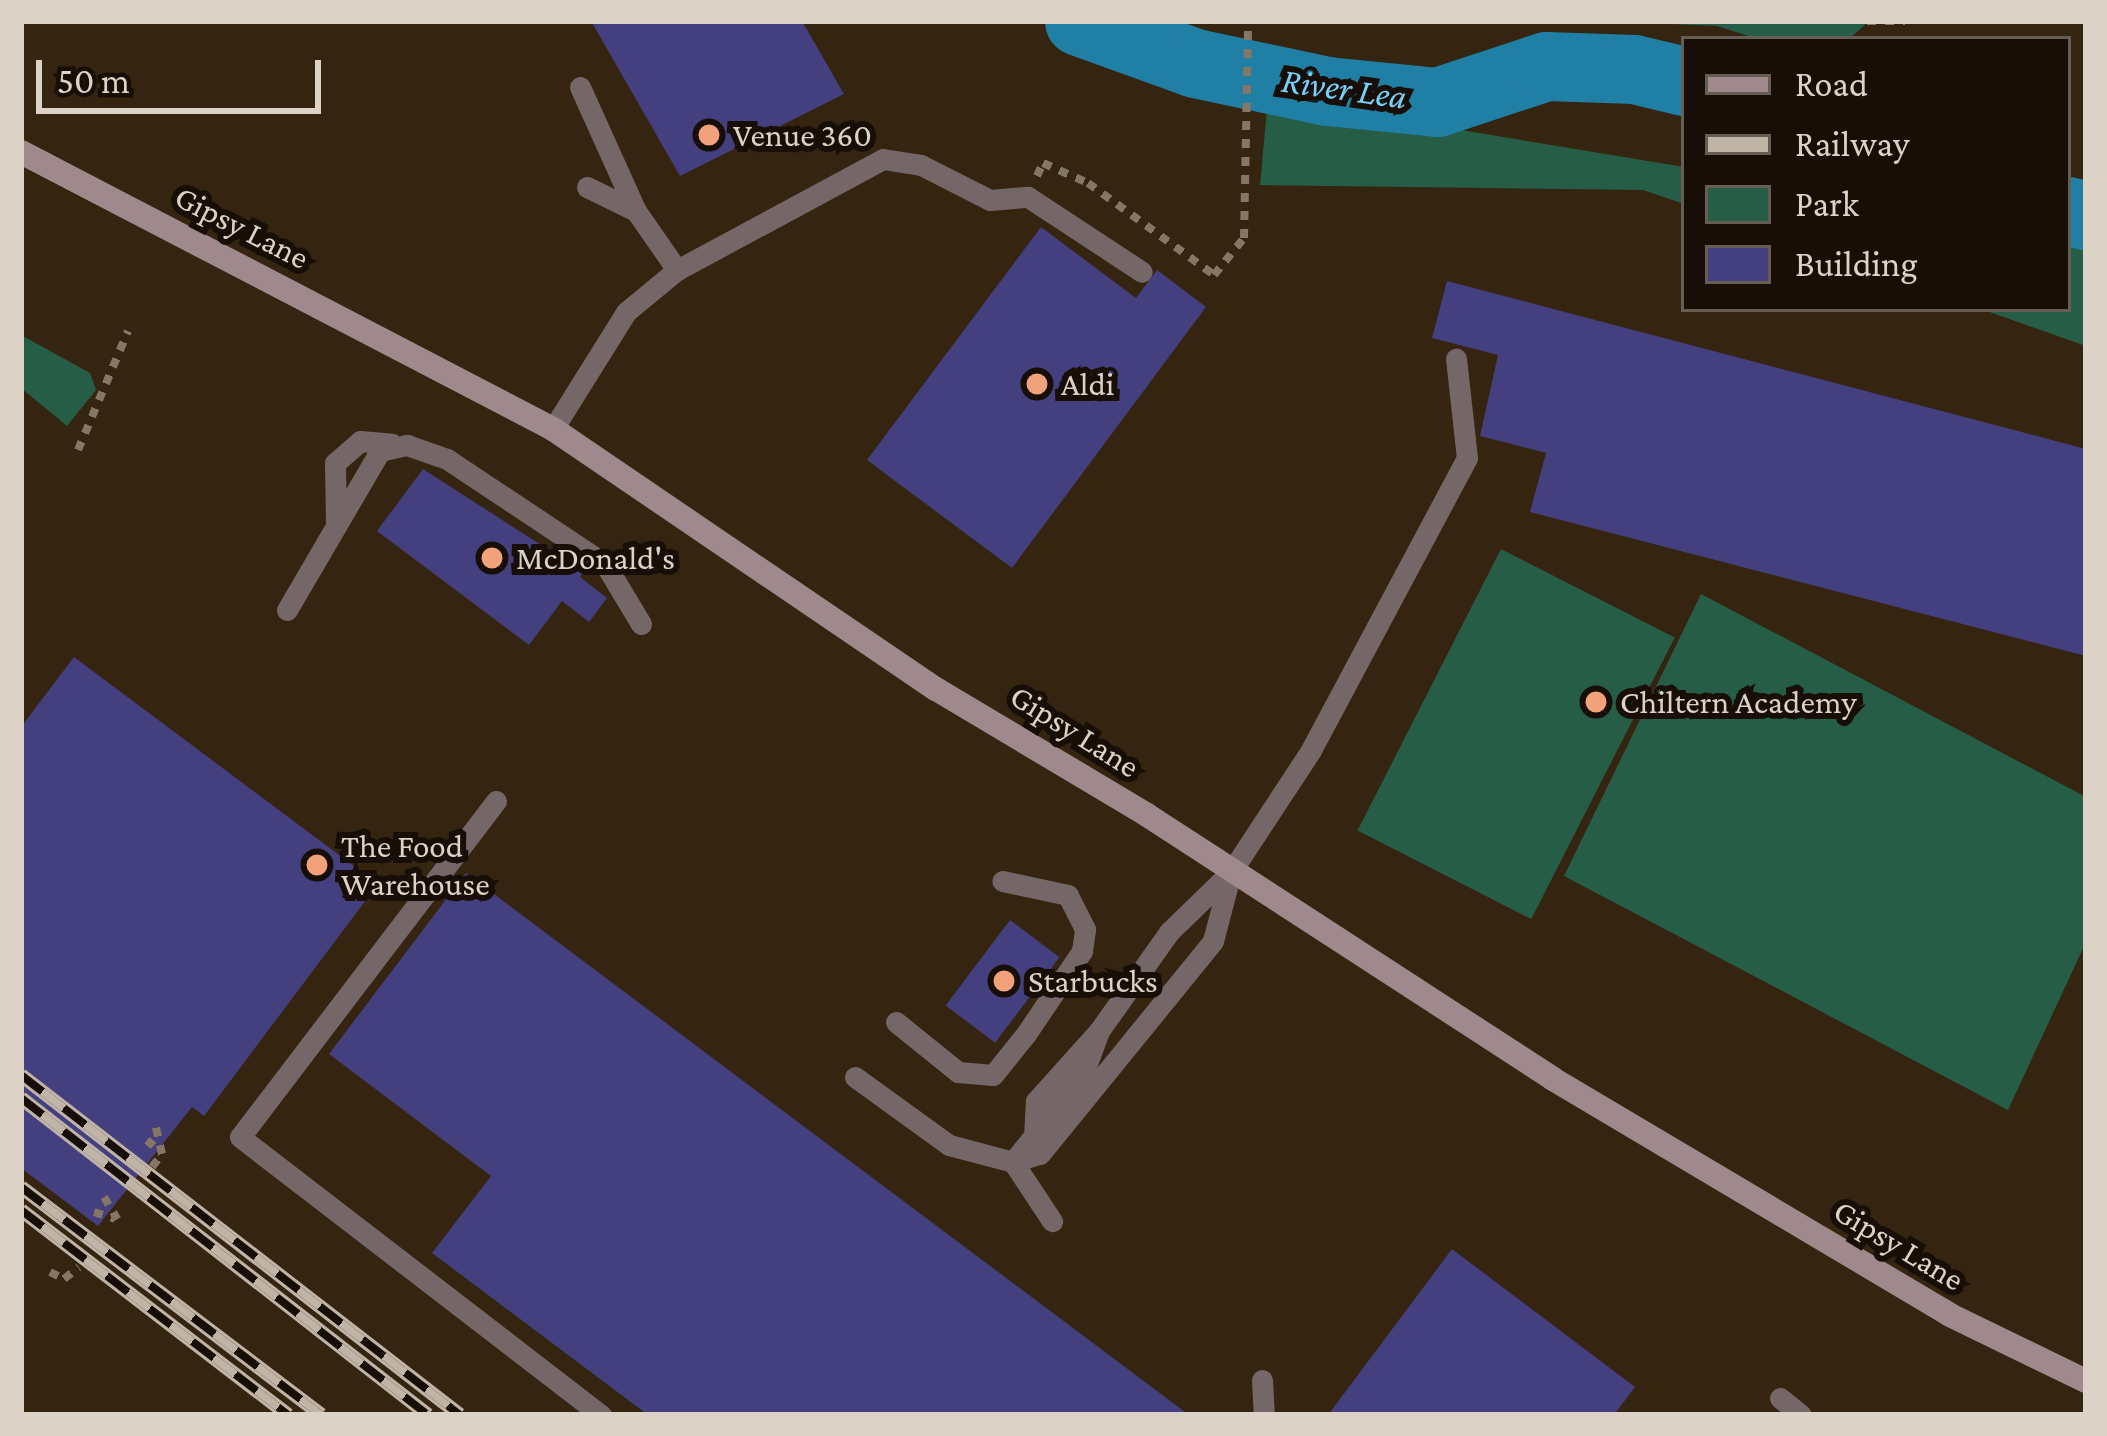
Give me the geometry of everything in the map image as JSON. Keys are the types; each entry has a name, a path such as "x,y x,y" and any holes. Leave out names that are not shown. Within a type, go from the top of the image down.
{"main road":[{"name":"Gipsy Lane","path":"21,152 553,429 937,688 1553,1079 1950,1315 2086,1381"}],"lane":[{"path":"580,87 637,211 677,270"},
{"path":"553,429 626,312 677,270 883,159 921,165 990,200 1028,197 1142,272"},
{"path":"587,187 637,211"},
{"path":"1013,1162 1034,1138 1036,1101 1099,1030 1185,911 1232,872 1311,750 1467,458 1456,359"},
{"path":"337,522 335,463 359,441 407,446 447,459 605,564 641,624"},
{"path":"286,610 380,451 407,446"},
{"path":"496,801 240,1137 601,1415"},
{"path":"855,1077 949,1144 1013,1162 1040,1154 1213,941 1232,872"},
{"path":"896,1022 958,1072 993,1075 1026,1034 1082,951 1085,929 1068,895 1001,881"},
{"path":"1013,1162 1052,1221"},
{"path":"1262,1381 1264,1415"},
{"path":"1780,1398 1801,1415"}],"path":[{"path":"1028,197 1043,163 1088,183 1214,275 1244,238 1248,21"},
{"path":"1867,21 1905,21"},
{"path":"77,450 128,332"},
{"path":"155,1128 162,1154"},
{"path":"147,1140 162,1154"},
{"path":"152,1167 162,1154"},
{"path":"94,1212 117,1219 104,1197"},
{"path":"50,1272 64,1279 79,1267"}],"green space":[{"path":"1601,21 1869,21 1852,36 1749,36 1717,26"},
{"path":"1268,98 1681,167 1681,203 1643,190 1260,185"},
{"path":"2071,230 2086,233 2086,346 1990,312 2071,312"},
{"path":"21,335 90,373 96,390 67,426 21,388"},
{"path":"1501,549 1675,638 1531,919 1358,831"},
{"path":"1701,594 2086,797 2086,942 2008,1110 1564,876"}],"building":[{"name":"Venue 360","path":"591,21 802,21 844,94 680,176"},
{"name":"Aldi","path":"1041,227 1136,298 1157,270 1206,307 1012,568 867,460"},
{"path":"1447,281 2086,449 2086,656 1530,512 1546,453 1480,436 1498,355 1432,338"},
{"name":"McDonald's","path":"423,469 583,572 580,577 607,598 589,622 562,601 529,645 377,531"},
{"path":"74,657 378,884 204,1116 192,1107 98,1226 21,1168 21,727"},
{"path":"466,873 1189,1415 648,1415 432,1253 491,1176 329,1054"},
{"name":"Starbucks","path":"1010,920 1060,957 995,1043 946,1005"},
{"path":"1452,1249 1635,1387 1614,1415 1328,1415"}],"waterway":[{"name":"River Lea","path":"1079,21 1195,63 1327,91 1437,102 1546,66 1634,69 1681,80"},
{"name":"River Lea","path":"2071,212 2086,215"}],"railway":[{"path":"21,1075 460,1415"},
{"path":"21,1098 428,1415"},
{"path":"21,1187 321,1415"},
{"path":"21,1210 288,1415"}],"place":[{"name":"Venue 360","path":"709,135"},
{"name":"Aldi","path":"1037,384"},
{"name":"McDonald's","path":"492,558"},
{"name":"Chiltern Academy","path":"1596,702"},
{"name":"The Food Warehouse","path":"317,865"},
{"name":"Starbucks","path":"1004,981"}]}
